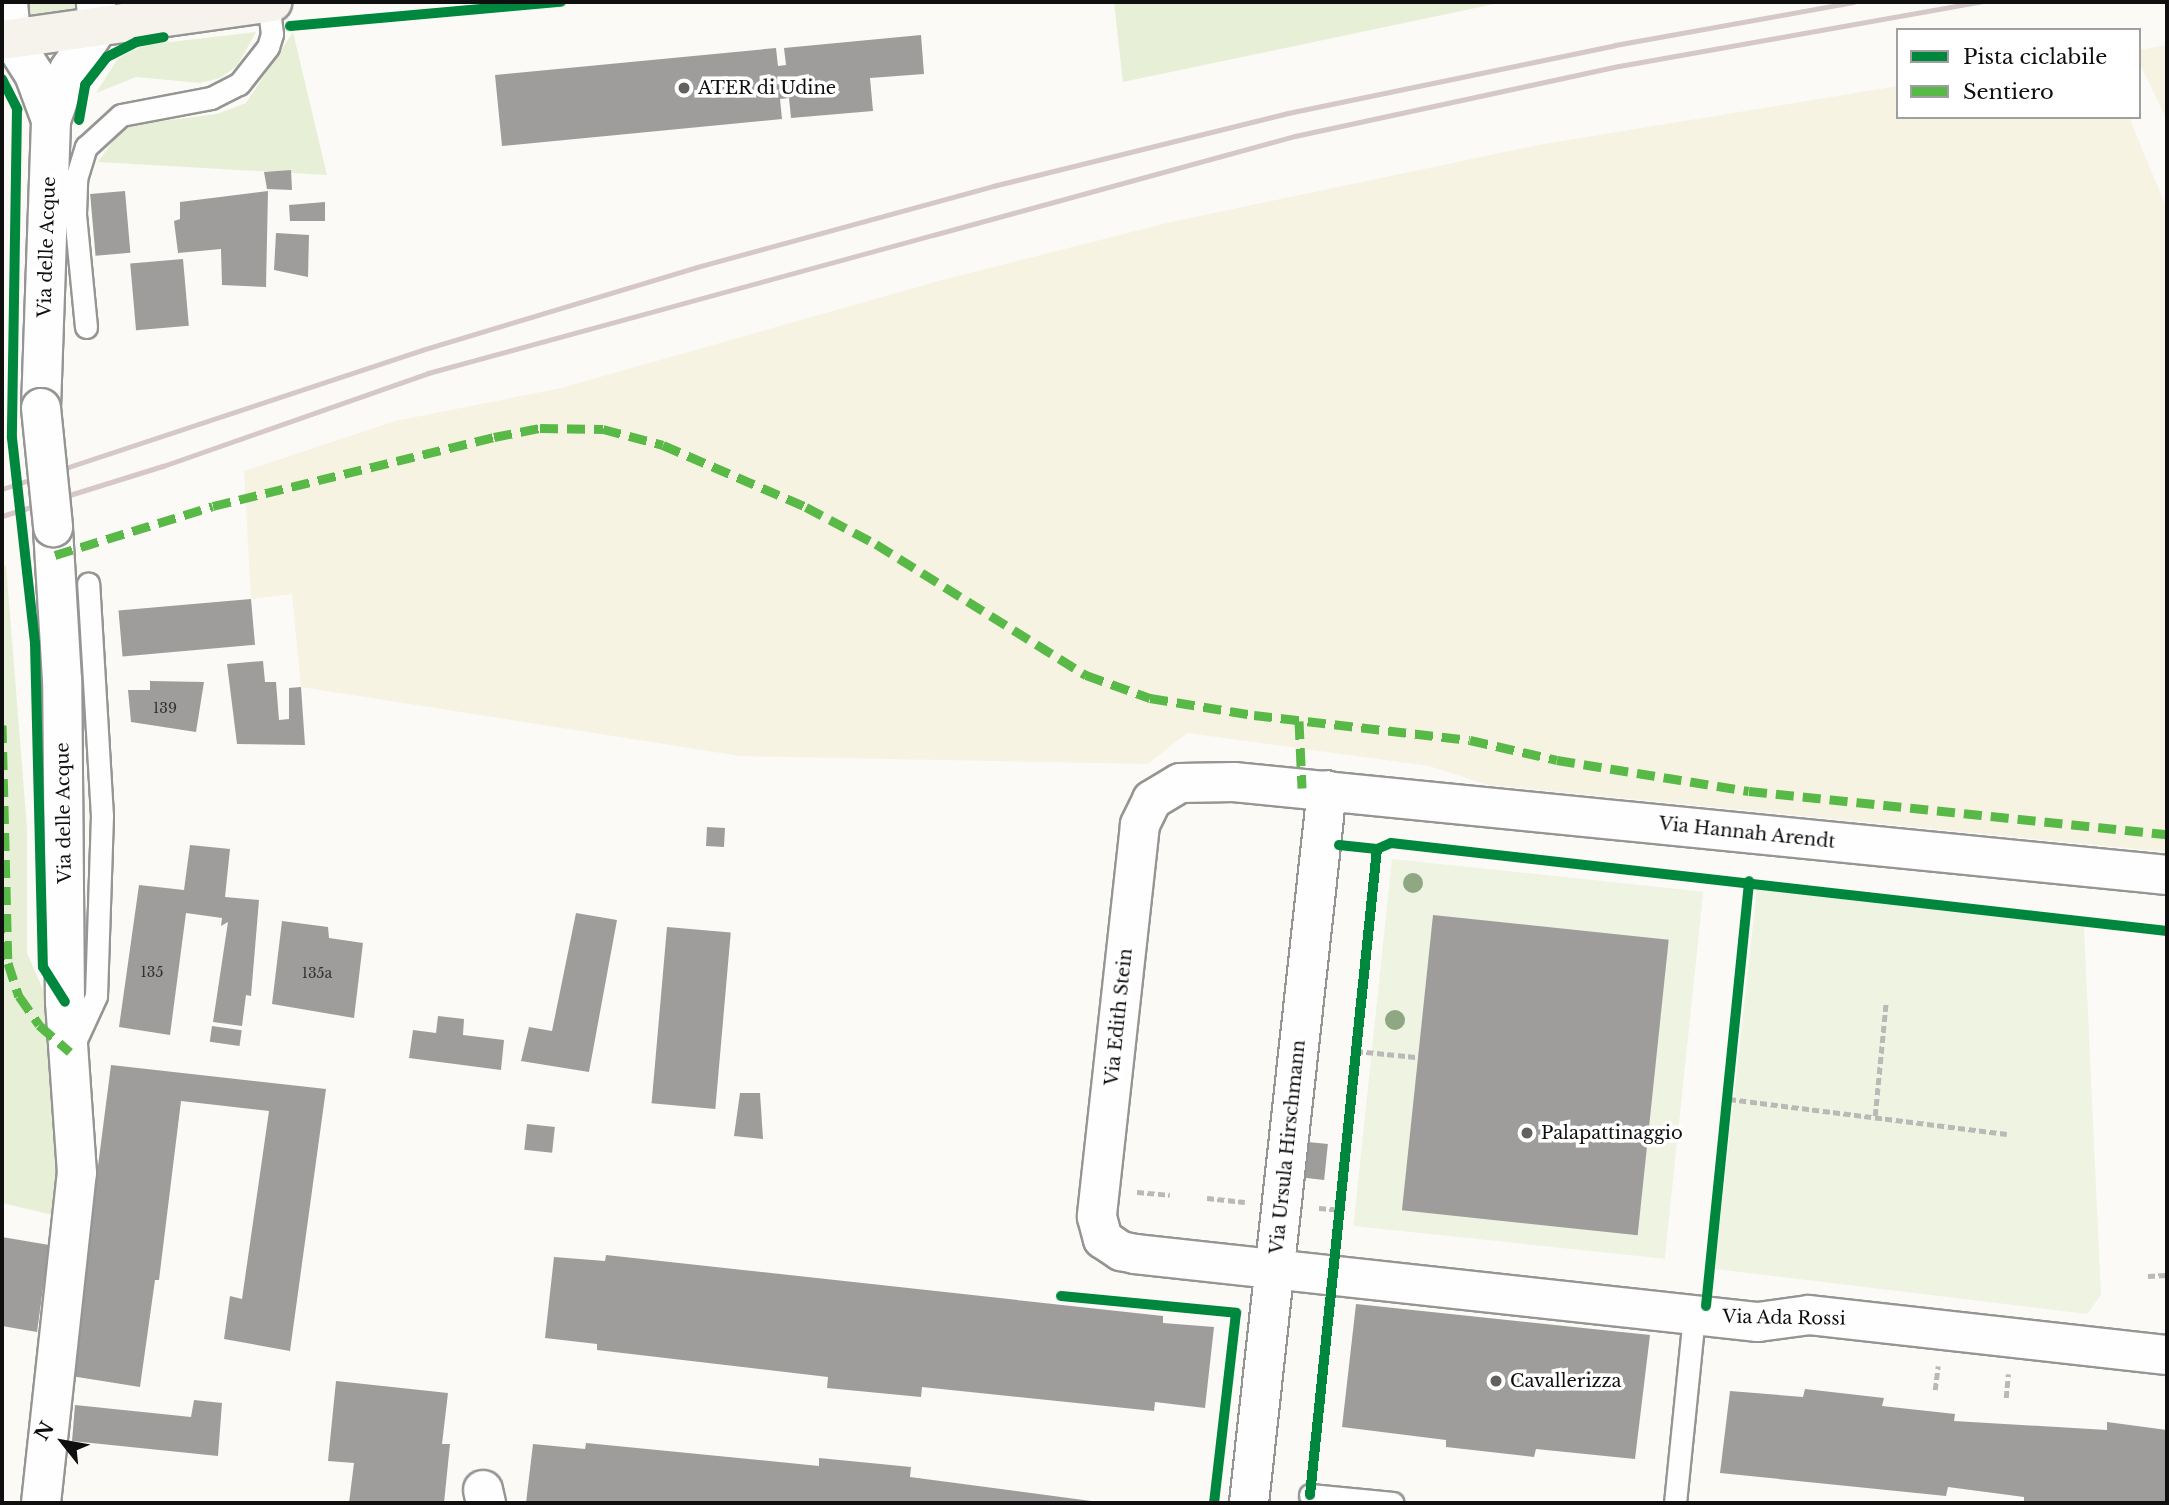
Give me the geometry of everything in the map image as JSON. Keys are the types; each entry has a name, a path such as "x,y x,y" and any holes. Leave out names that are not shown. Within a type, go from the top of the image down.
{"street":[{"path":"6,35 97,15 269,2"},
{"name":"Via delle Acque","path":"41,1503 77,1173 65,1002 62,680 53,527 41,408 51,120 69,70 97,15"},
{"name":"Via delle Acque","path":"6,35 34,74 51,120"},
{"name":"Via Edith Stein","path":"1275,1269 1121,1251 1099,1232 1097,1205 1143,815 1165,789 1199,779 1327,790"},
{"name":"Via Hannah Arendt","path":"1327,790 2167,876"},
{"name":"Via Ursula Hirschmann","path":"1249,1503 1327,790"},
{"name":"Via Ada Rossi","path":"1275,1269 1758,1322 1809,1315 2167,1354"}],"lane":[{"path":"86,327 75,236 76,179 86,148 121,115 211,98 239,84 268,47 272,34 269,2"},
{"path":"70,1052 96,996 102,816 88,583"},
{"path":"1675,1503 1694,1315"},
{"path":"1310,1495 1393,1503"}],"path":[{"path":"1875,1116 1886,1002"},
{"path":"1354,1064 1357,1037"},
{"path":"1356,1051 1416,1057"},
{"path":"1727,1112 1730,1085"},
{"path":"1729,1099 2007,1134"},
{"path":"1129,1191 1170,1195"},
{"path":"1333,1276 1341,1197"},
{"path":"1207,1198 1253,1202"},
{"path":"2148,1276 2167,1275"}],"shaded area":[{"path":"2167,45 2167,120 2141,66 2141,50"},
{"path":"1896,86 1896,119 2130,119 2167,209 2167,852 1488,785 1429,766 1187,733 1148,764 740,756 301,687 292,594 251,599 244,471 395,421 561,388 942,280 1171,222 1538,145"}],"green space":[{"path":"27,2 82,2 83,16 29,21"},
{"path":"1114,2 1504,2 1123,82"},
{"path":"256,32 237,66 220,78 200,83 136,77 96,93 118,58 144,45"},
{"path":"293,32 327,175 98,162 124,126 217,114 246,103"},
{"path":"6,565 27,828 27,953 44,992 60,1140 53,1215 2,1203 2,568"},
{"name":"Palapattinaggio","path":"1392,859 1703,892 1665,1259 1353,1226"},
{"path":"1757,888 2084,927 2101,1295 2087,1314 1715,1269"}],"building":[{"name":"ATER di Udine","path":"921,35 924,74 870,78 873,111 791,118 789,98 780,99 782,119 502,146 495,75 776,48 778,66 786,65 784,48"},
{"path":"291,170 292,190 267,189 264,172"},
{"path":"125,191 130,253 96,256 90,194"},
{"path":"268,191 266,287 222,285 221,249 178,253 174,221 180,219 180,202"},
{"path":"325,202 325,221 290,221 289,205"},
{"path":"276,233 309,235 308,277 274,270"},
{"path":"183,259 189,326 136,330 130,264"},
{"path":"251,599 255,645 123,656 119,611"},
{"path":"263,661 265,682 276,682 279,720 289,719 289,688 301,687 305,745 237,744 227,664"},
{"path":"150,681 204,682 196,732 131,722 128,690 150,690"},
{"path":"707,827 725,828 724,847 706,846"},
{"path":"190,845 230,849 225,897 259,900 251,996 246,995 242,1026 213,1022 228,922 221,926 222,918 186,913 170,1035 119,1027 139,885 184,890"},
{"path":"576,913 617,920 589,1072 521,1061 529,1027 552,1031"},
{"name":"Palapattinaggio","path":"1433,915 1669,940 1638,1235 1402,1210"},
{"path":"282,921 328,927 329,938 363,943 354,1018 272,1004"},
{"path":"667,927 731,933 715,1109 652,1103"},
{"path":"438,1016 464,1019 463,1035 504,1040 501,1070 409,1058 413,1030 436,1033"},
{"path":"212,1026 242,1030 239,1046 210,1042"},
{"path":"111,1065 326,1089 290,1351 224,1339 230,1296 242,1299 269,1111 181,1101 159,1280 155,1280 140,1387 71,1376"},
{"path":"740,1093 760,1093 763,1139 734,1136"},
{"path":"527,1124 555,1127 552,1153 524,1150"},
{"path":"1308,1142 1328,1144 1324,1180 1304,1178"},
{"path":"2,1237 49,1245 37,1332 2,1326"},
{"path":"606,1255 1163,1316 1163,1323 1214,1327 1205,1408 1155,1402 1154,1411 922,1387 921,1397 827,1388 828,1377 597,1350 597,1344 545,1338 554,1257 605,1261"},
{"name":"Cavallerizza","path":"1356,1304 1650,1335 1635,1459 1536,1449 1534,1457 1446,1447 1446,1440 1342,1427"},
{"path":"336,1381 448,1393 442,1444 450,1444 444,1503 349,1503 354,1463 328,1461"},
{"path":"1805,1389 1884,1398 1882,1406 1955,1414 1954,1421 2107,1430 2107,1422 2167,1430 2167,1503 2024,1503 2024,1497 1948,1487 1946,1496 1720,1473 1730,1391 1803,1397"},
{"path":"194,1400 222,1403 218,1456 72,1441 75,1405 191,1417"},
{"path":"586,1443 819,1466 819,1458 911,1467 910,1477 1106,1503 526,1503 533,1444 585,1449"}],"railway":[{"path":"2,489 422,350 697,267 993,186 1288,113 1615,45 1853,2"},
{"path":"2,516 163,466 428,373 1295,136 1619,66 1980,2"}],"marked path":[{"path":"55,555 213,506 494,437 540,428 603,429 663,445 806,507 876,544 1086,675 1150,698 1254,715 1470,740 1557,760 1749,791 2167,834"},
{"path":"1299,721 1302,788"},
{"path":"2,725 8,963 19,996 39,1025 70,1052"}],"cycle path":[{"path":"290,26 561,2"},
{"path":"79,120 85,85 107,57 136,42 164,37"},
{"path":"2,79 17,109 12,438 35,643 43,967 65,1002"},
{"path":"1339,845 1377,849 1391,843 2167,931"},
{"path":"1310,1495 1377,849"},
{"path":"1706,1306 1749,881"},
{"path":"1061,1296 1236,1313 1214,1503"}],"place":[{"name":"ATER di Udine","path":"684,88"},
{"name":"Palapattinaggio","path":"1527,1133"},
{"name":"Cavallerizza","path":"1496,1381"}]}
